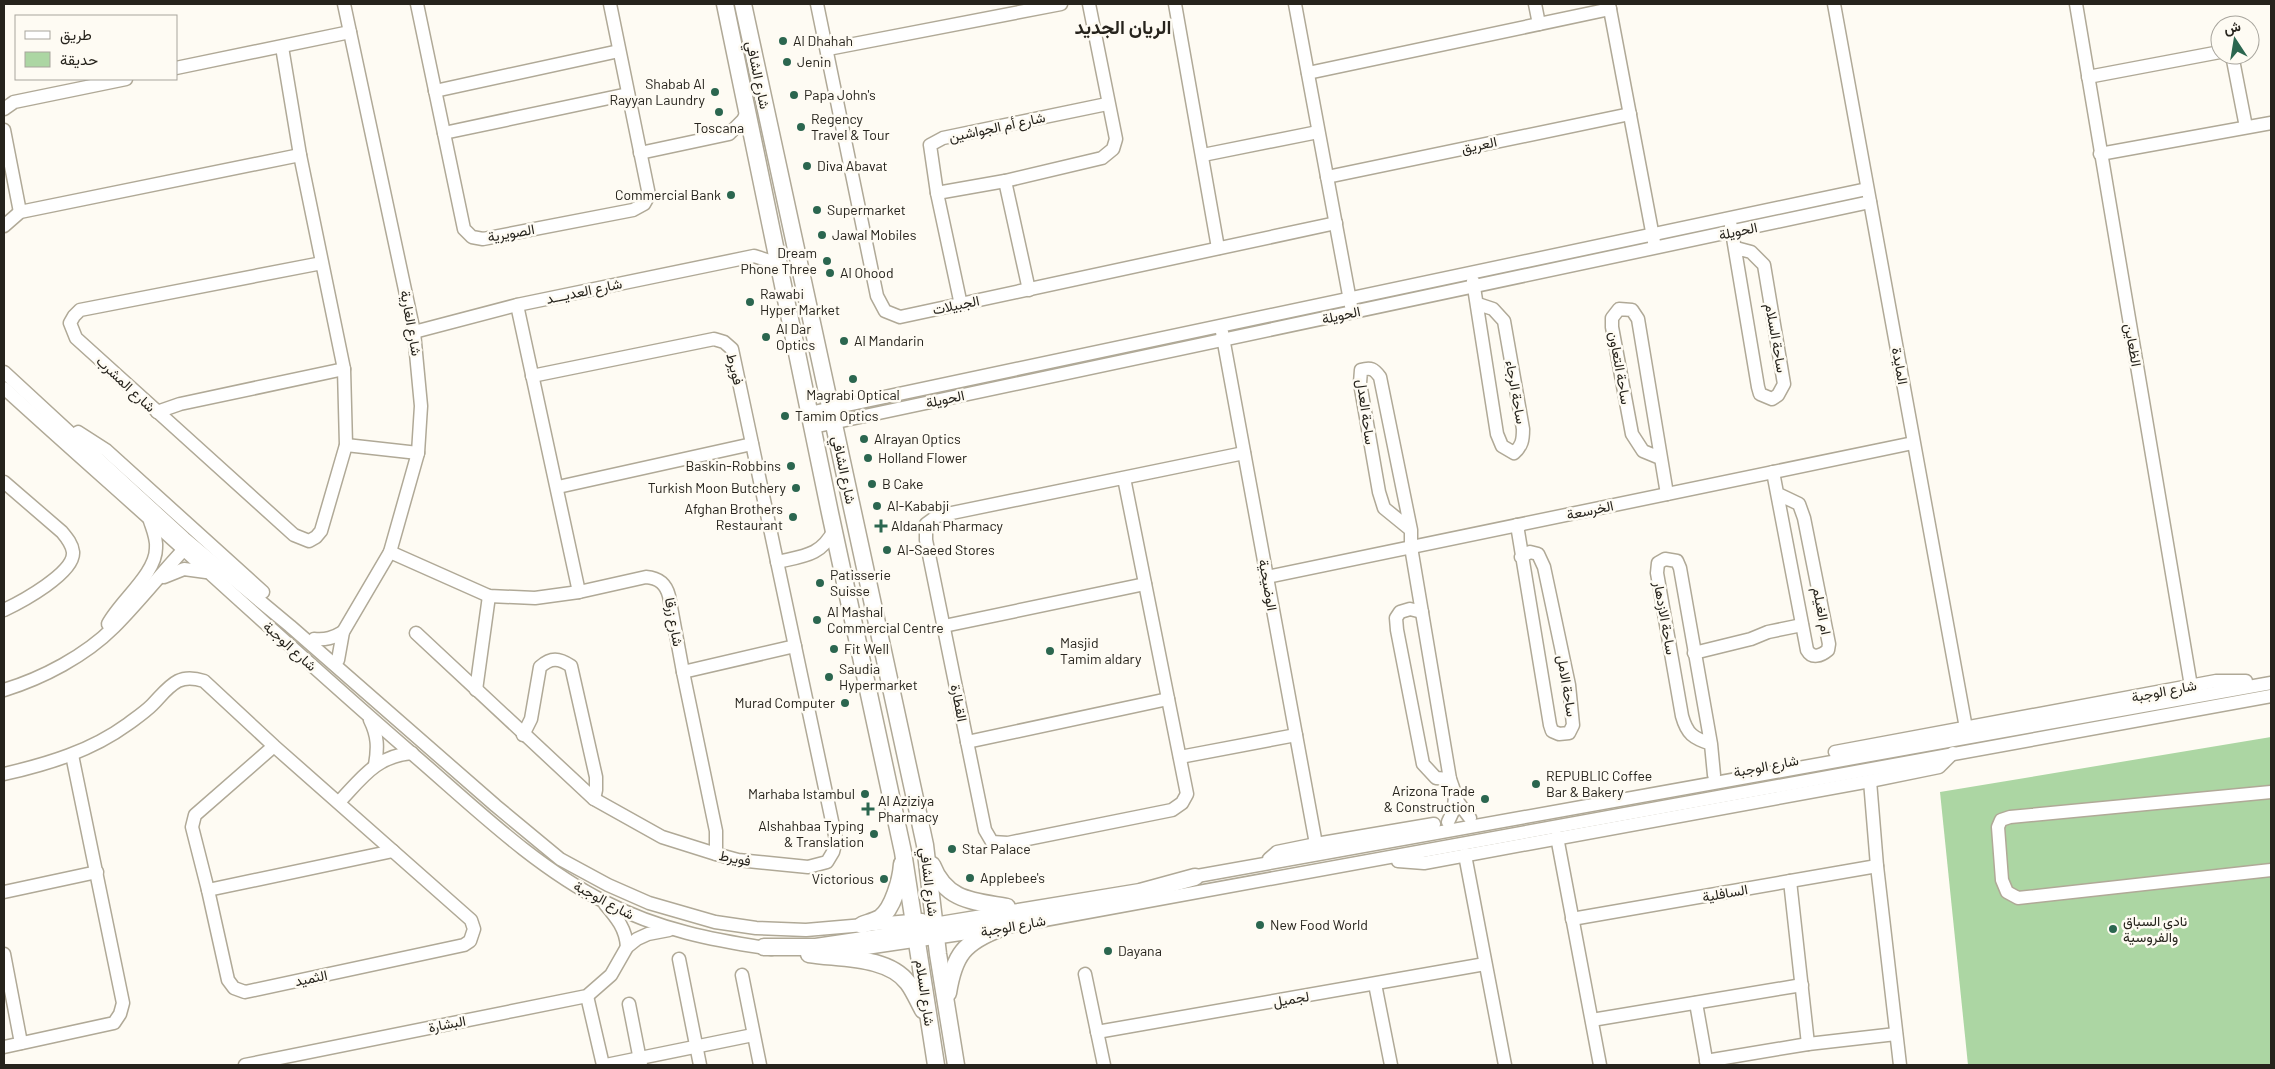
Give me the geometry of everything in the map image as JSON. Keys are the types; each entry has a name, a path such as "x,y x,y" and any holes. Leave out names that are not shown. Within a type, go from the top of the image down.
{"main road":[{"name":"شارع الشافي","path":"725,4 886,773 904,852 925,929"},
{"name":"شارع الشافي","path":"743,4 924,845 925,929"},
{"path":"886,773 895,795 905,832 943,1028 955,1061"},
{"path":"924,845 941,884 953,894 972,901 1007,907"},
{"path":"862,925 882,917 891,902 901,878 904,852"},
{"path":"764,948 816,947 904,934 1140,892 1195,877"},
{"path":"946,1005 951,975 956,960 965,948 976,939 1001,928"},
{"name":"شارع السلام","path":"925,929 946,1005 955,1061"},
{"name":"شارع السلام","path":"925,929 928,1019 936,1065"},
{"path":"809,954 871,961 898,972 908,983 928,1019"}],"street":[{"name":"شارع الغارية","path":"338,660 342,632 390,552 418,453 421,406 414,332 344,4"},
{"name":"الصويرية","path":"417,4 464,229 472,237 483,238 633,210 644,204 649,196 610,4"},
{"name":"الجبيلات","path":"817,4 828,50 877,296 885,311 900,317 1336,223"},
{"path":"828,50 1061,4"},
{"path":"937,193 1005,181 1102,158 1109,154 1116,139 1088,4"},
{"path":"1175,4 1218,248"},
{"path":"1295,4 1349,300 1353,312"},
{"path":"1535,4 1539,24"},
{"name":"المايدة","path":"1834,4 1966,728"},
{"name":"الظعاين","path":"2076,4 2190,686"},
{"path":"1308,73 1539,24 1609,6 1656,248"},
{"path":"178,68 350,32"},
{"name":"شارع المشرب","path":"282,47 300,155 344,369 346,445 320,531 316,537 309,541 294,535 157,412 76,338 70,323 80,310 322,263"},
{"path":"435,91 620,51"},
{"path":"2088,77 2210,54"},
{"path":"2234,65 2246,127"},
{"path":"4,109 14,102 121,80"},
{"path":"444,133 628,94"},
{"name":"شارع أم الجواشين","path":"960,305 937,193 930,145 952,136 1108,104"},
{"path":"729,134 740,125 748,111"},
{"name":"العريق","path":"1327,177 1630,114"},
{"path":"2100,154 2271,123"},
{"path":"4,130 20,212"},
{"path":"1203,155 1318,132"},
{"path":"640,152 729,134 737,136 755,146"},
{"path":"4,226 20,212 300,155"},
{"path":"1005,181 1029,290"},
{"name":"الحويلة","path":"811,420 1017,384 1349,300 1867,189"},
{"name":"الحويلة","path":"832,416 1014,370 1353,312 1870,202"},
{"name":"ساحة السلام","path":"1729,219 1736,248 1736,258 1758,387 1760,394 1772,398 1778,395 1784,384 1764,266 1752,252 1736,248"},
{"path":"774,232 769,242 754,256 773,262 781,269"},
{"name":"شارع العديـــد","path":"414,332 518,305 754,256"},
{"name":"ساحة الرجاء","path":"1471,274 1478,304 1497,434 1502,446 1514,453 1520,448 1523,441 1504,321 1493,309 1478,304"},
{"path":"518,305 579,592"},
{"name":"ساحة التعاون","path":"1660,458 1643,451 1632,434 1612,327 1612,318 1619,309 1632,310 1638,319 1660,458 1668,494"},
{"name":"الوضيحية","path":"1222,333 1316,844"},
{"name":"فويرط","path":"416,634 594,799 662,836 738,860 808,867 827,862 833,852 836,840 732,349 724,342 714,339 532,376"},
{"name":"ساحة العدل","path":"1411,530 1384,508 1379,492 1360,383 1361,370 1367,368 1375,370 1380,377 1411,530 1422,612 1450,779 1455,795"},
{"path":"157,412 180,404 344,369"},
{"path":"1014,370 1017,384"},
{"name":"شارع الوجبة","path":"4,372 184,544 422,740"},
{"name":"شارع الوجبة","path":"4,388 150,521 184,544 210,574 368,716 497,828 564,878 603,901 642,920 671,930 706,938 809,954 860,950 925,929 1007,907 1137,884 1195,877 2271,682"},
{"name":"شارع الوجبة","path":"55,419 106,450 338,660 422,740 496,806 560,858 608,885 677,912 715,922 756,928 806,930 862,925 925,929 1001,928 2271,696"},
{"name":"الخرسعة","path":"1267,577 1914,443"},
{"path":"558,487 752,444"},
{"path":"346,445 418,453"},
{"name":"القطارة","path":"1124,478 1187,794 1182,803 1172,810 1008,843 992,842 985,830 926,540 926,524 937,516 1244,453"},
{"name":"ام الغيلم","path":"1773,472 1808,653 1818,656 1828,650 1829,644 1804,518 1799,504 1778,494"},
{"path":"4,482 62,532 69,540 73,553 69,564 59,576 4,610"},
{"path":"110,626 114,613 154,562 156,548 150,521"},
{"name":"ساحة الامل","path":"1517,525 1520,557 1550,725 1552,731 1560,734 1569,733 1573,726 1569,685 1544,567 1538,554 1530,552 1520,557"},
{"path":"777,562 816,552 826,544 834,530"},
{"path":"4,690 67,662 110,626 184,544"},
{"name":"شارع زرقا","path":"390,552 489,596 535,598 579,592 646,577 659,580 668,590 716,831 716,854"},
{"path":"816,552 828,555 842,565"},
{"name":"ساحة الازدهار","path":"1710,744 1698,740 1686,730 1682,716 1657,573 1658,563 1665,559 1677,561 1680,568 1710,744 1714,775"},
{"path":"110,626 129,617 167,574 184,569 210,574"},
{"path":"944,626 1145,584"},
{"path":"476,690 489,596"},
{"path":"1422,612 1410,609 1400,612 1396,618 1397,630 1423,764 1436,778 1450,779"},
{"path":"1694,653 1751,639 1768,632 1802,625"},
{"path":"314,639 334,638 342,632"},
{"path":"683,672 795,646"},
{"path":"523,735 531,719 540,667 546,662 555,659 564,661 571,666 594,767 596,790 594,799"},
{"name":"الثميد","path":"4,774 72,755 99,742 128,724 151,706 173,684 180,680 196,678 204,681 274,746 471,920 474,930 470,941 464,945 245,992 234,988 228,980 192,828 195,814 274,746"},
{"name":"شارع الوجبة","path":"1264,864 1277,852 1316,844 1714,775 2190,686 2216,682 2271,682"},
{"path":"967,742 1168,699"},
{"path":"368,716 376,732 378,748 375,765"},
{"path":"1180,757 1296,735"},
{"path":"339,802 375,765 398,754 412,753"},
{"name":"شارع الوجبة","path":"1378,860 1424,863 1557,837 1870,781 1939,767 1954,753"},
{"path":"4,1047 114,1023 120,1014 123,1003 72,755"},
{"path":"1870,781 1877,866 1900,1065"},
{"path":"2271,792 2010,817 2002,820 1998,827 2002,880 2007,892 2018,898 2271,870"},
{"path":"1455,795 1470,818"},
{"path":"1448,822 1454,809 1455,795"},
{"path":"1557,837 1600,1065"},
{"path":"208,890 393,851"},
{"path":"1466,855 1505,1065"},
{"name":"السافلية","path":"1572,919 1877,866"},
{"path":"4,892 97,872"},
{"path":"1790,881 1808,1044"},
{"path":"603,901 622,926 627,936 627,947"},
{"name":"البشارة","path":"245,1065 266,1063 587,996 611,975 627,947 648,934 671,930"},
{"path":"4,954 21,1043"},
{"path":"679,960 700,1065"},
{"name":"لجميل","path":"1097,1032 1485,964"},
{"path":"1086,974 1104,1065"},
{"path":"742,975 760,1065"},
{"path":"1375,984 1391,1065"},
{"path":"1592,1020 1802,985"},
{"path":"587,996 604,1065 641,1062 696,1047 753,1035"},
{"path":"1696,1003 1706,1063 1808,1044 1896,1034"},
{"path":"629,1004 641,1062"}],"green space":[{"name":"نادي السباق والفروسية","path":"2271,737 2271,1065 1968,1065 1940,792"}],"place":[{"name":"Al Dhahah","path":"783,41"},
{"name":"Jenin","path":"787,62"},
{"name":"Shabab Al Rayyan Laundry","path":"715,92"},
{"name":"Papa John's","path":"794,95"},
{"name":"Toscana","path":"719,112"},
{"name":"Regency Travel & Tour","path":"801,127"},
{"name":"Diva Abavat","path":"807,166"},
{"name":"Commercial Bank","path":"731,195"},
{"name":"Supermarket","path":"817,210"},
{"name":"Jawal Mobiles","path":"822,235"},
{"name":"Dream Phone Three","path":"827,261"},
{"name":"Al Ohood","path":"830,273"},
{"name":"Rawabi Hyper Market","path":"750,302"},
{"name":"Al Dar Optics","path":"766,337"},
{"name":"Al Mandarin","path":"844,341"},
{"name":"Magrabi Optical","path":"853,379"},
{"name":"Tamim Optics","path":"785,416"},
{"name":"Alrayan Optics","path":"864,439"},
{"name":"Holland Flower","path":"868,458"},
{"name":"Baskin-Robbins","path":"791,466"},
{"name":"B Cake","path":"872,484"},
{"name":"Turkish Moon Butchery","path":"796,488"},
{"name":"Al-Kababji","path":"877,506"},
{"name":"Afghan Brothers Restaurant","path":"793,517"},
{"name":"Aldanah Pharmacy","path":"881,526"},
{"name":"Al-Saeed Stores","path":"887,550"},
{"name":"Patisserie Suisse","path":"820,583"},
{"name":"Al Mashal Commercial Centre","path":"817,620"},
{"name":"Fit Well","path":"834,649"},
{"name":"Masjid Tamim aldary","path":"1050,651"},
{"name":"Saudia Hypermarket","path":"829,677"},
{"name":"Murad Computer","path":"845,703"},
{"name":"REPUBLIC Coffee Bar & Bakery","path":"1536,784"},
{"name":"Marhaba Istambul","path":"865,794"},
{"name":"Arizona Trade & Construction","path":"1485,799"},
{"name":"Al Aziziya Pharmacy","path":"868,809"},
{"name":"Alshahbaa Typing & Translation","path":"874,834"},
{"name":"Star Palace","path":"952,849"},
{"name":"Applebee's","path":"970,878"},
{"name":"Victorious","path":"884,879"},
{"name":"New Food World","path":"1260,925"},
{"name":"نادي السباق والفروسية","path":"2113,929"},
{"name":"Dayana","path":"1108,951"}],"district":[{"name":"الريان الجديد","path":"1123,27"}]}
